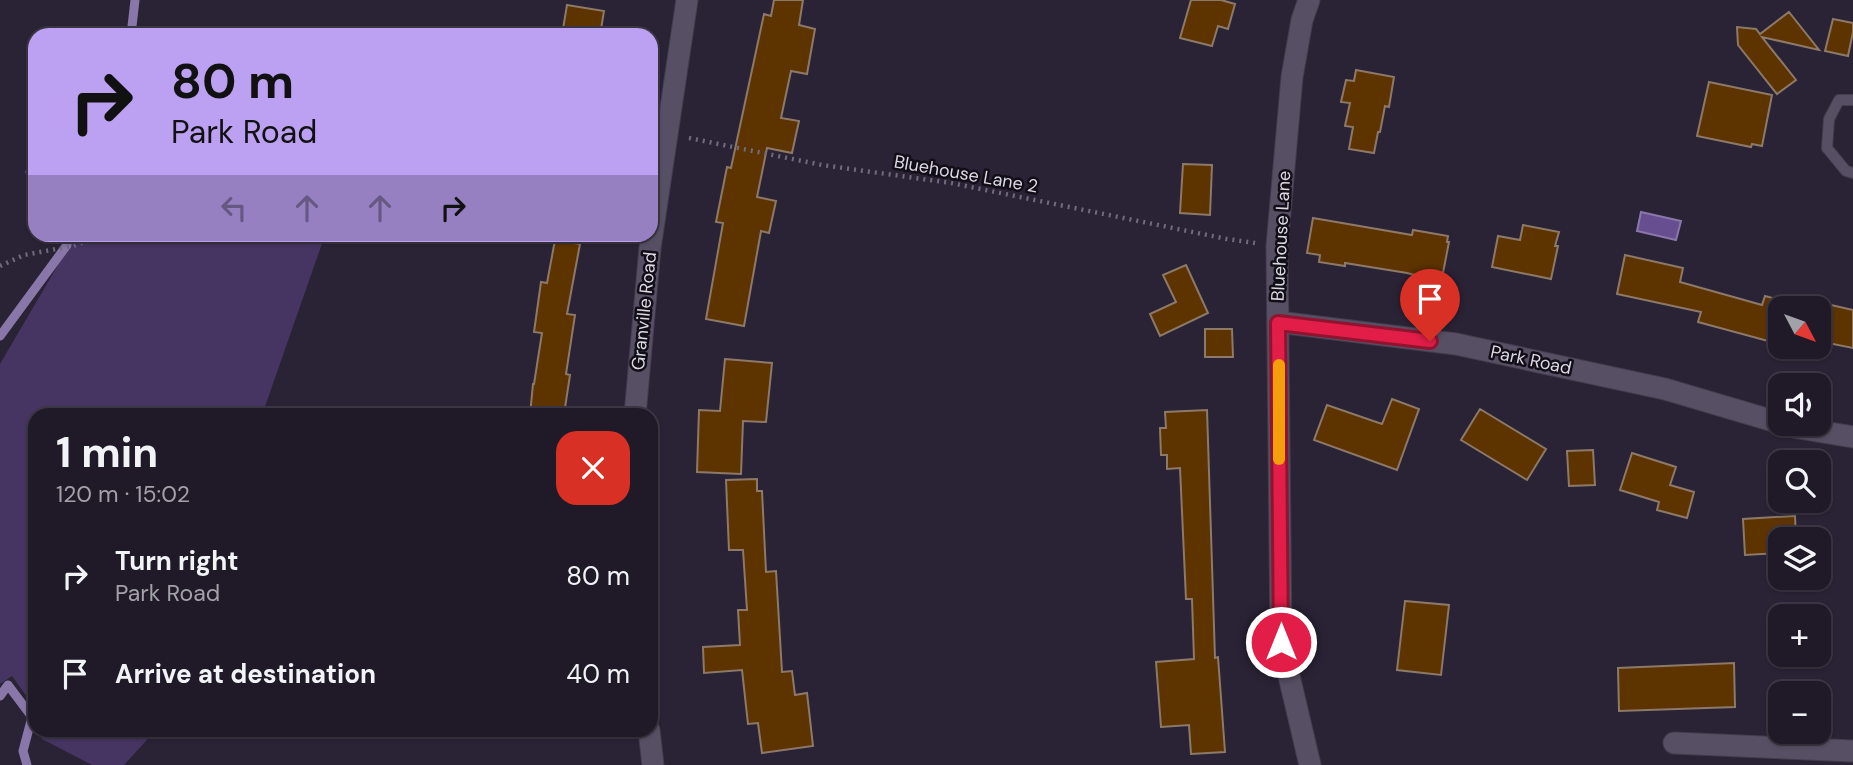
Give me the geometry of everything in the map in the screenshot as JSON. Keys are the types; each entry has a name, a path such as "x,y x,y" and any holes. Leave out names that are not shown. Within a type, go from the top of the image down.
{"street":[{"name":"Granville Road","path":"658,190 687,0"},
{"name":"Bluehouse Lane","path":"1309,0 1302,20 1292,77 1277,246 1281,642 1310,765"},
{"name":"Granville Road","path":"636,408 651,242"},
{"name":"Park Road","path":"1278,323 1456,344 1654,387 1768,419"},
{"name":"Park Road","path":"1831,433 1853,437"},
{"path":"650,737 653,765"},
{"path":"1674,743 1853,751"}],"lane":[{"path":"1853,100 1839,100 1829,119 1827,148 1846,171 1853,173"}],"path":[{"name":"Bluehouse Lane 2","path":"666,133 822,165 951,183 1227,239 1277,246"},
{"path":"0,266 24,255 85,242"}],"shaded area":[{"path":"1641,212 1681,221 1676,240 1637,231"},
{"path":"71,242 323,242 264,408 28,408 28,698 12,676 0,684 0,364"},
{"path":"150,737 124,765 92,765 42,739"}],"building":[{"path":"774,0 803,0 799,25 815,29 807,74 791,71 781,118 799,121 792,153 767,148 757,197 776,201 769,233 761,231 744,326 706,319 723,223 716,222 727,167 731,168 764,14 771,16"},
{"path":"1191,0 1221,0 1235,4 1228,29 1218,26 1212,46 1180,38"},
{"path":"567,5 604,11 601,28 563,28"},
{"path":"1789,12 1819,50 1762,37 1796,80 1777,94 1738,45 1737,27 1756,29 1760,34"},
{"path":"1833,19 1853,23 1848,56 1825,51"},
{"path":"1356,70 1394,77 1389,107 1385,106 1374,153 1349,149 1353,127 1345,126 1350,103 1341,102 1346,80 1354,81"},
{"path":"1709,82 1772,95 1762,146 1752,144 1751,147 1697,136"},
{"path":"1183,164 1212,165 1210,215 1180,213"},
{"path":"1313,218 1412,235 1413,230 1448,236 1442,278 1430,275 1430,279 1345,263 1345,266 1319,262 1320,255 1307,253"},
{"path":"1523,225 1559,232 1551,279 1492,267 1498,236 1520,240"},
{"path":"555,242 580,244 567,314 575,315 566,374 570,375 565,408 531,408 542,333 534,332 541,282 547,283"},
{"path":"1625,255 1683,268 1680,282 1762,305 1765,296 1768,297 1768,341 1698,322 1701,312 1617,294"},
{"path":"1186,265 1208,313 1160,336 1150,314 1176,302 1163,275"},
{"path":"1831,305 1853,310 1853,348 1831,344"},
{"path":"1205,329 1232,329 1233,357 1205,357"},
{"path":"725,359 772,363 766,422 743,421 741,474 697,472 699,410 720,411"},
{"path":"1392,399 1419,409 1397,470 1314,440 1327,405 1382,424"},
{"path":"1480,409 1546,449 1527,480 1461,440"},
{"path":"1207,410 1215,658 1218,657 1225,752 1191,754 1189,725 1161,727 1156,662 1194,659 1192,599 1186,599 1180,468 1167,469 1167,455 1161,455 1160,428 1166,428 1165,412"},
{"path":"1593,450 1595,485 1569,486 1567,451"},
{"path":"1632,453 1676,467 1670,485 1694,492 1687,518 1657,510 1659,502 1620,490"},
{"path":"757,479 757,491 762,491 766,572 776,571 782,672 792,671 795,695 807,693 813,746 762,753 758,723 748,724 742,670 704,673 703,647 740,645 738,610 747,610 743,550 729,550 726,480"},
{"path":"1795,516 1795,527 1768,527 1768,554 1745,555 1743,519"},
{"path":"1405,601 1449,605 1441,675 1397,670"},
{"path":"1734,663 1735,707 1619,711 1618,668"}],"waterway":[{"path":"132,28 135,0"},
{"path":"0,336 67,245 66,242"},
{"path":"0,696 8,685 28,712"},
{"path":"27,765 23,751 28,732"}],"slow traffic":[{"path":"1279,365 1279,459"}],"route":[{"path":"1281,642 1278,323 1430,341"}]}
